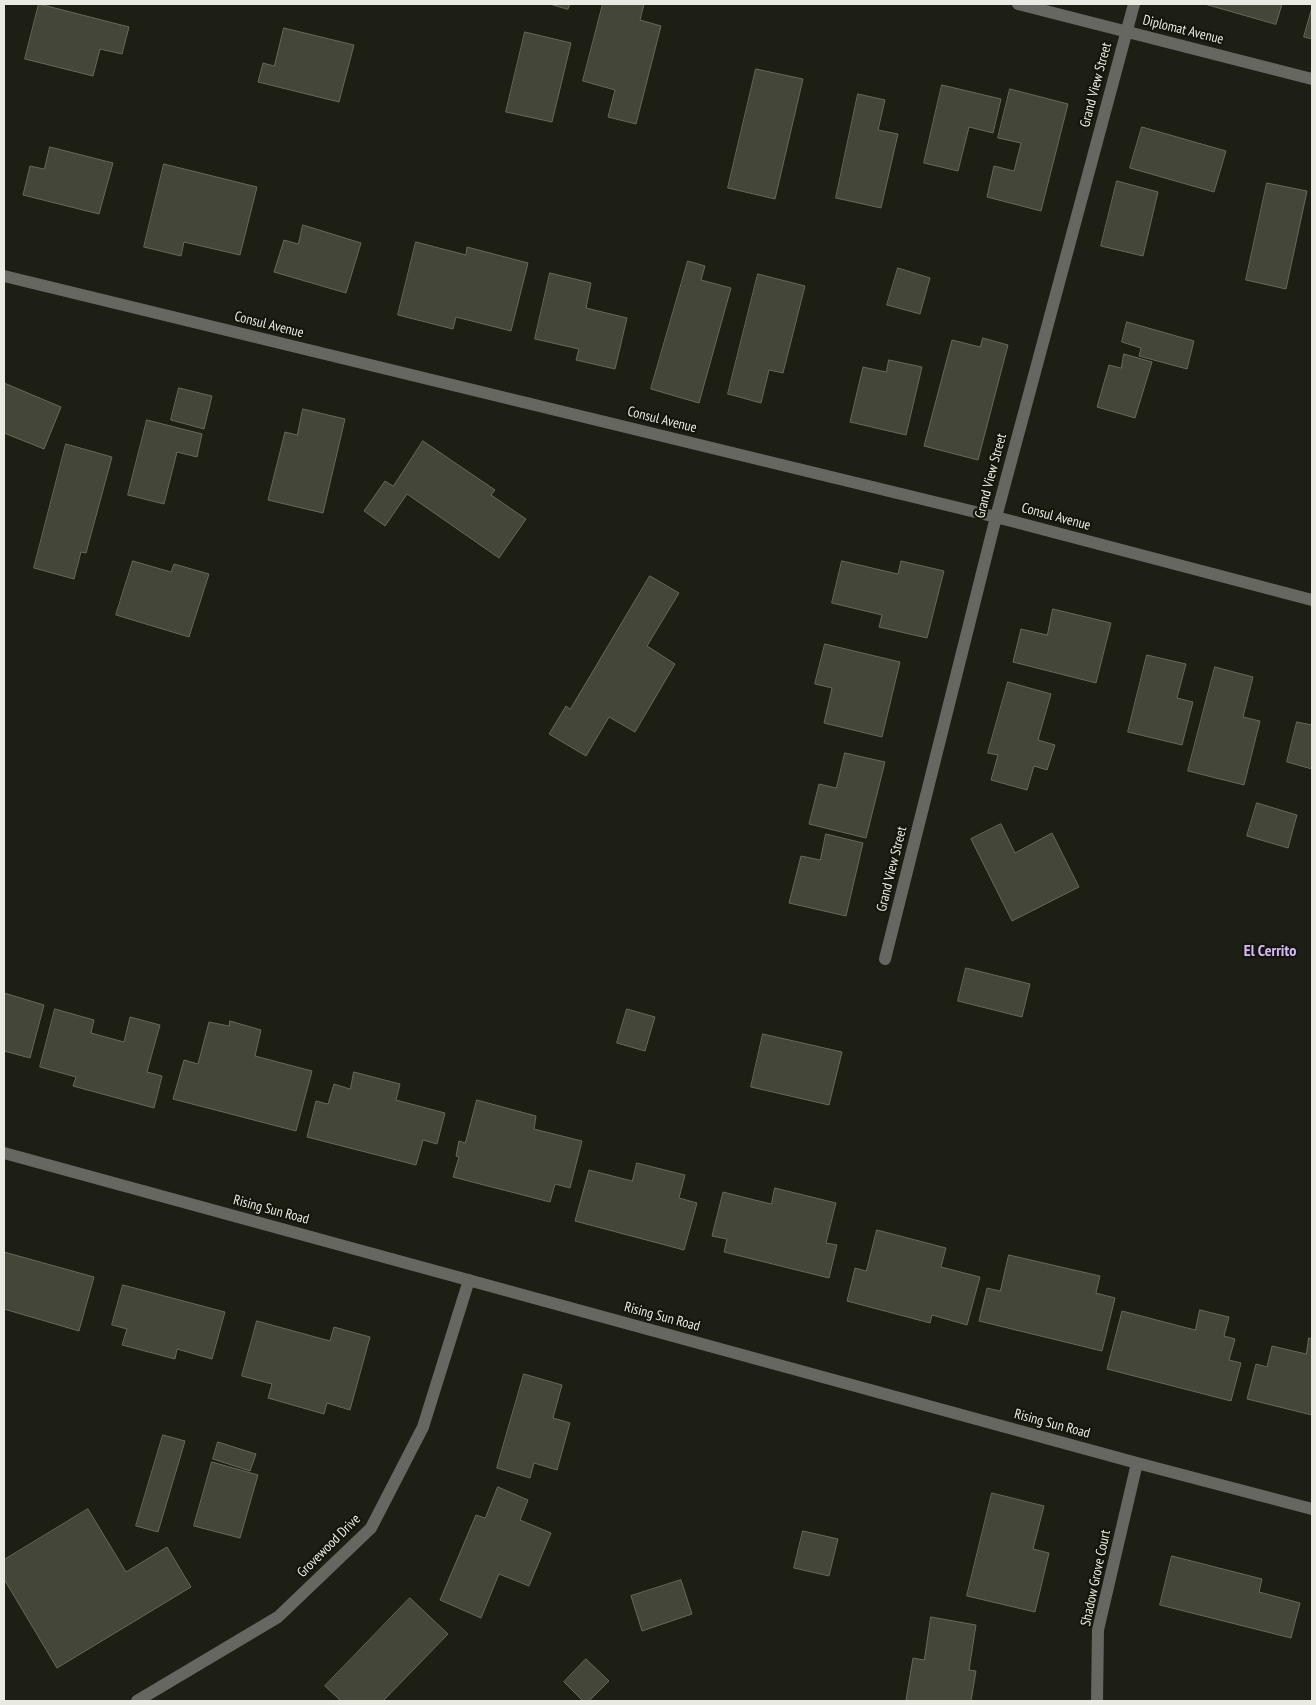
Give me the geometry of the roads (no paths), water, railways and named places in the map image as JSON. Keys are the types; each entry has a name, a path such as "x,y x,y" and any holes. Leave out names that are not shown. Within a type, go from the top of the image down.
{"street":[{"name":"Diplomat Avenue","path":"1018,4 1312,79"},
{"name":"Grand View Street","path":"885,959 996,517 1134,4"},
{"name":"Consul Avenue","path":"4,276 996,517 1312,600"},
{"name":"Rising Sun Road","path":"4,1153 1137,1463 1312,1509"},
{"name":"Grovewood Drive","path":"137,1701 278,1617 371,1528 423,1427 469,1280"},
{"name":"Shadow Grove Court","path":"1097,1701 1098,1630 1137,1463"}],"district":[{"name":"El Cerrito","path":"1270,951"}]}
